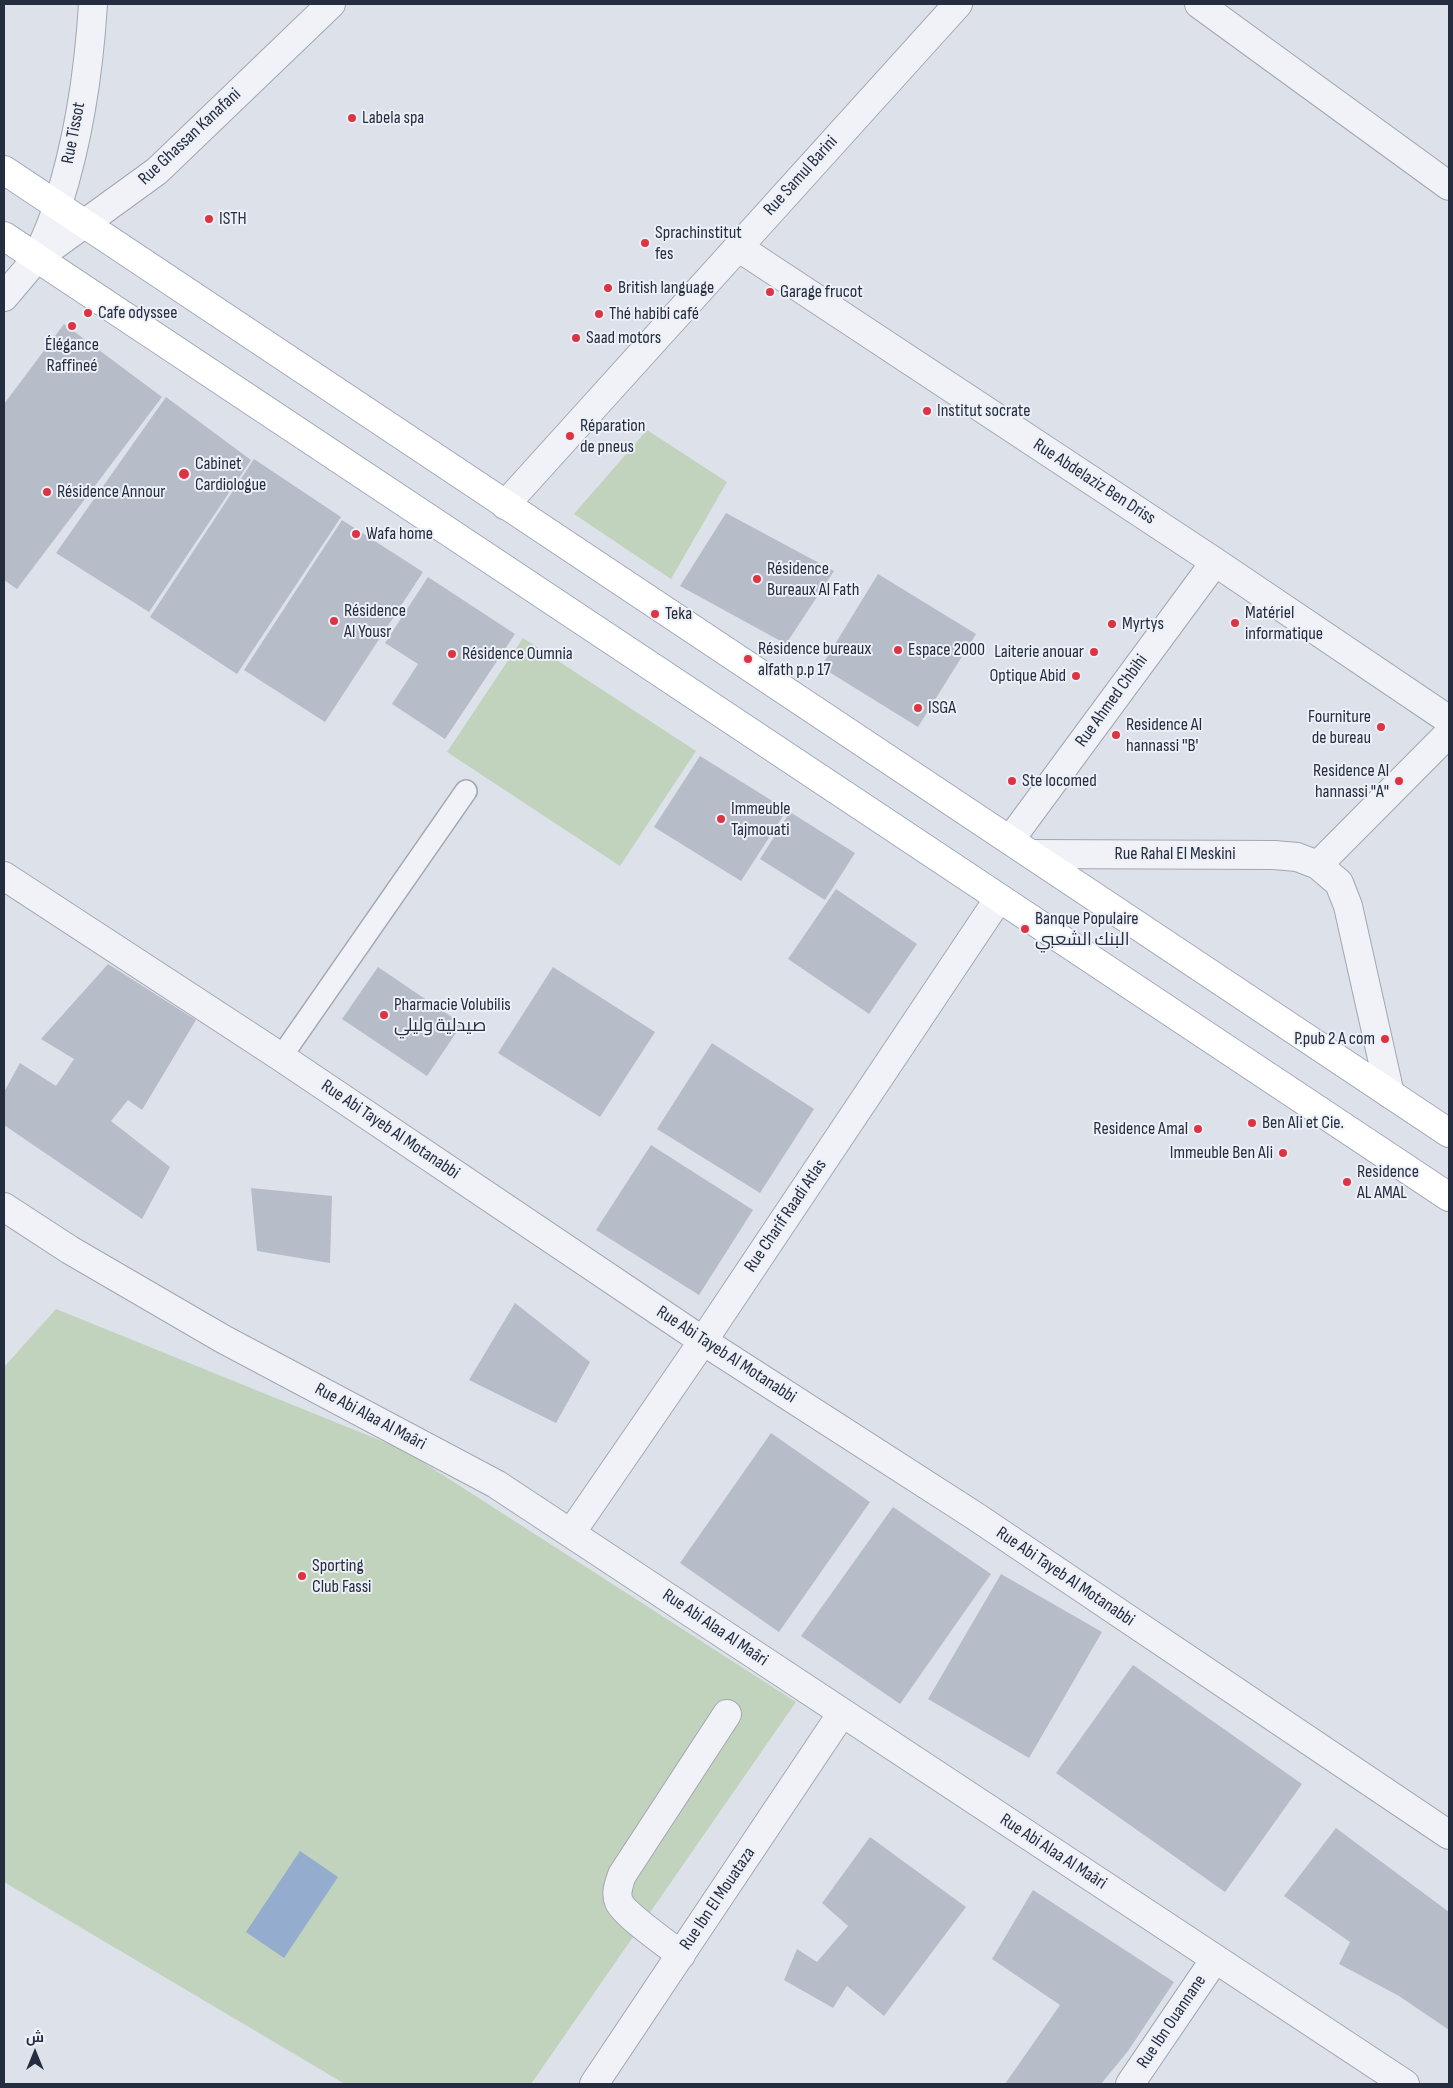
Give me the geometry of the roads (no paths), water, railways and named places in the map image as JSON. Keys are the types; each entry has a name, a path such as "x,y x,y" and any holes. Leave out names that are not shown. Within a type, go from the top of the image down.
{"main road":[{"path":"4,170 1449,1133"},
{"path":"4,236 1449,1197"}],"street":[{"name":"Rue Tissot","path":"37,258 58,206 77,123 87,68 93,4"},
{"name":"Rue Ghassan Kanafani","path":"37,258 157,171 331,4"},
{"name":"Rue Samul Barini","path":"505,505 958,4"},
{"path":"1199,4 1449,186"},
{"name":"Rue Abdelaziz Ben Driss","path":"738,247 1215,562 1449,720"},
{"path":"4,298 37,258"},
{"name":"Rue Ahmed Chbihi","path":"1021,847 1215,562"},
{"path":"1318,865 1449,733"},
{"name":"Rue Rahal El Meskini","path":"1021,847 1274,855 1297,857 1318,865 1339,883 1348,906 1390,1094"},
{"name":"Rue Abi Tayeb Al Motanabbi","path":"4,876 282,1057 703,1341 975,1516 1449,1835"},
{"name":"Rue Charif Raadi Atlas","path":"571,1533 703,1341 999,898"},
{"name":"Rue Abi Alaa Al Maâri","path":"4,1207 70,1250 223,1339 496,1484 1405,2084"},
{"name":"Rue Ibn El Mouataza","path":"594,2084 842,1713"},
{"path":"681,1955 646,1929 619,1903 617,1888 622,1875 727,1714"},
{"name":"Rue Ibn Ouannane","path":"1130,2084 1215,1959"}],"lane":[{"path":"282,1057 466,791"}],"water":[{"path":"300,1851 338,1877 284,1958 246,1932"}],"place":[{"name":"Labela spa","path":"352,118"},
{"name":"ISTH","path":"209,219"},
{"name":"Sprachinstitut fes","path":"645,243"},
{"name":"British language","path":"608,288"},
{"name":"Garage frucot","path":"770,292"},
{"name":"Cafe odyssee","path":"88,313"},
{"name":"Thé habibi café","path":"599,314"},
{"name":"Élégance Raffineé","path":"72,326"},
{"name":"Saad motors","path":"576,338"},
{"name":"Institut socrate","path":"927,411"},
{"name":"Réparation de pneus","path":"570,436"},
{"name":"Cabinet Cardiologue","path":"184,474"},
{"name":"Résidence Annour","path":"47,492"},
{"name":"Wafa home","path":"356,534"},
{"name":"Résidence Bureaux Al Fath","path":"757,579"},
{"name":"Teka","path":"655,614"},
{"name":"Résidence Al Yousr","path":"334,621"},
{"name":"Matériel informatique","path":"1235,623"},
{"name":"Myrtys","path":"1112,624"},
{"name":"Espace 2000","path":"898,650"},
{"name":"Laiterie anouar","path":"1094,652"},
{"name":"Résidence Oumnia","path":"452,654"},
{"name":"Résidence bureaux alfath p.p 17","path":"748,659"},
{"name":"Optique Abid","path":"1076,676"},
{"name":"ISGA","path":"918,708"},
{"name":"Fourniture de bureau","path":"1381,727"},
{"name":"Residence Al hannassi ''B'","path":"1116,735"},
{"name":"Ste locomed","path":"1012,781"},
{"name":"Residence Al hannassi \"A\"","path":"1399,781"},
{"name":"Immeuble Tajmouati","path":"721,819"},
{"name":"Banque Populaire البنك الشعبي","path":"1025,929"},
{"name":"Pharmacie Volubilis صيدلية وليلي","path":"384,1015"},
{"name":"P.pub 2 A com","path":"1385,1039"},
{"name":"Ben Ali et Cie.","path":"1252,1123"},
{"name":"Residence Amal","path":"1198,1129"},
{"name":"Immeuble Ben Ali","path":"1283,1153"},
{"name":"Residence AL AMAL","path":"1347,1182"},
{"name":"Sporting Club Fassi","path":"302,1576"}]}
